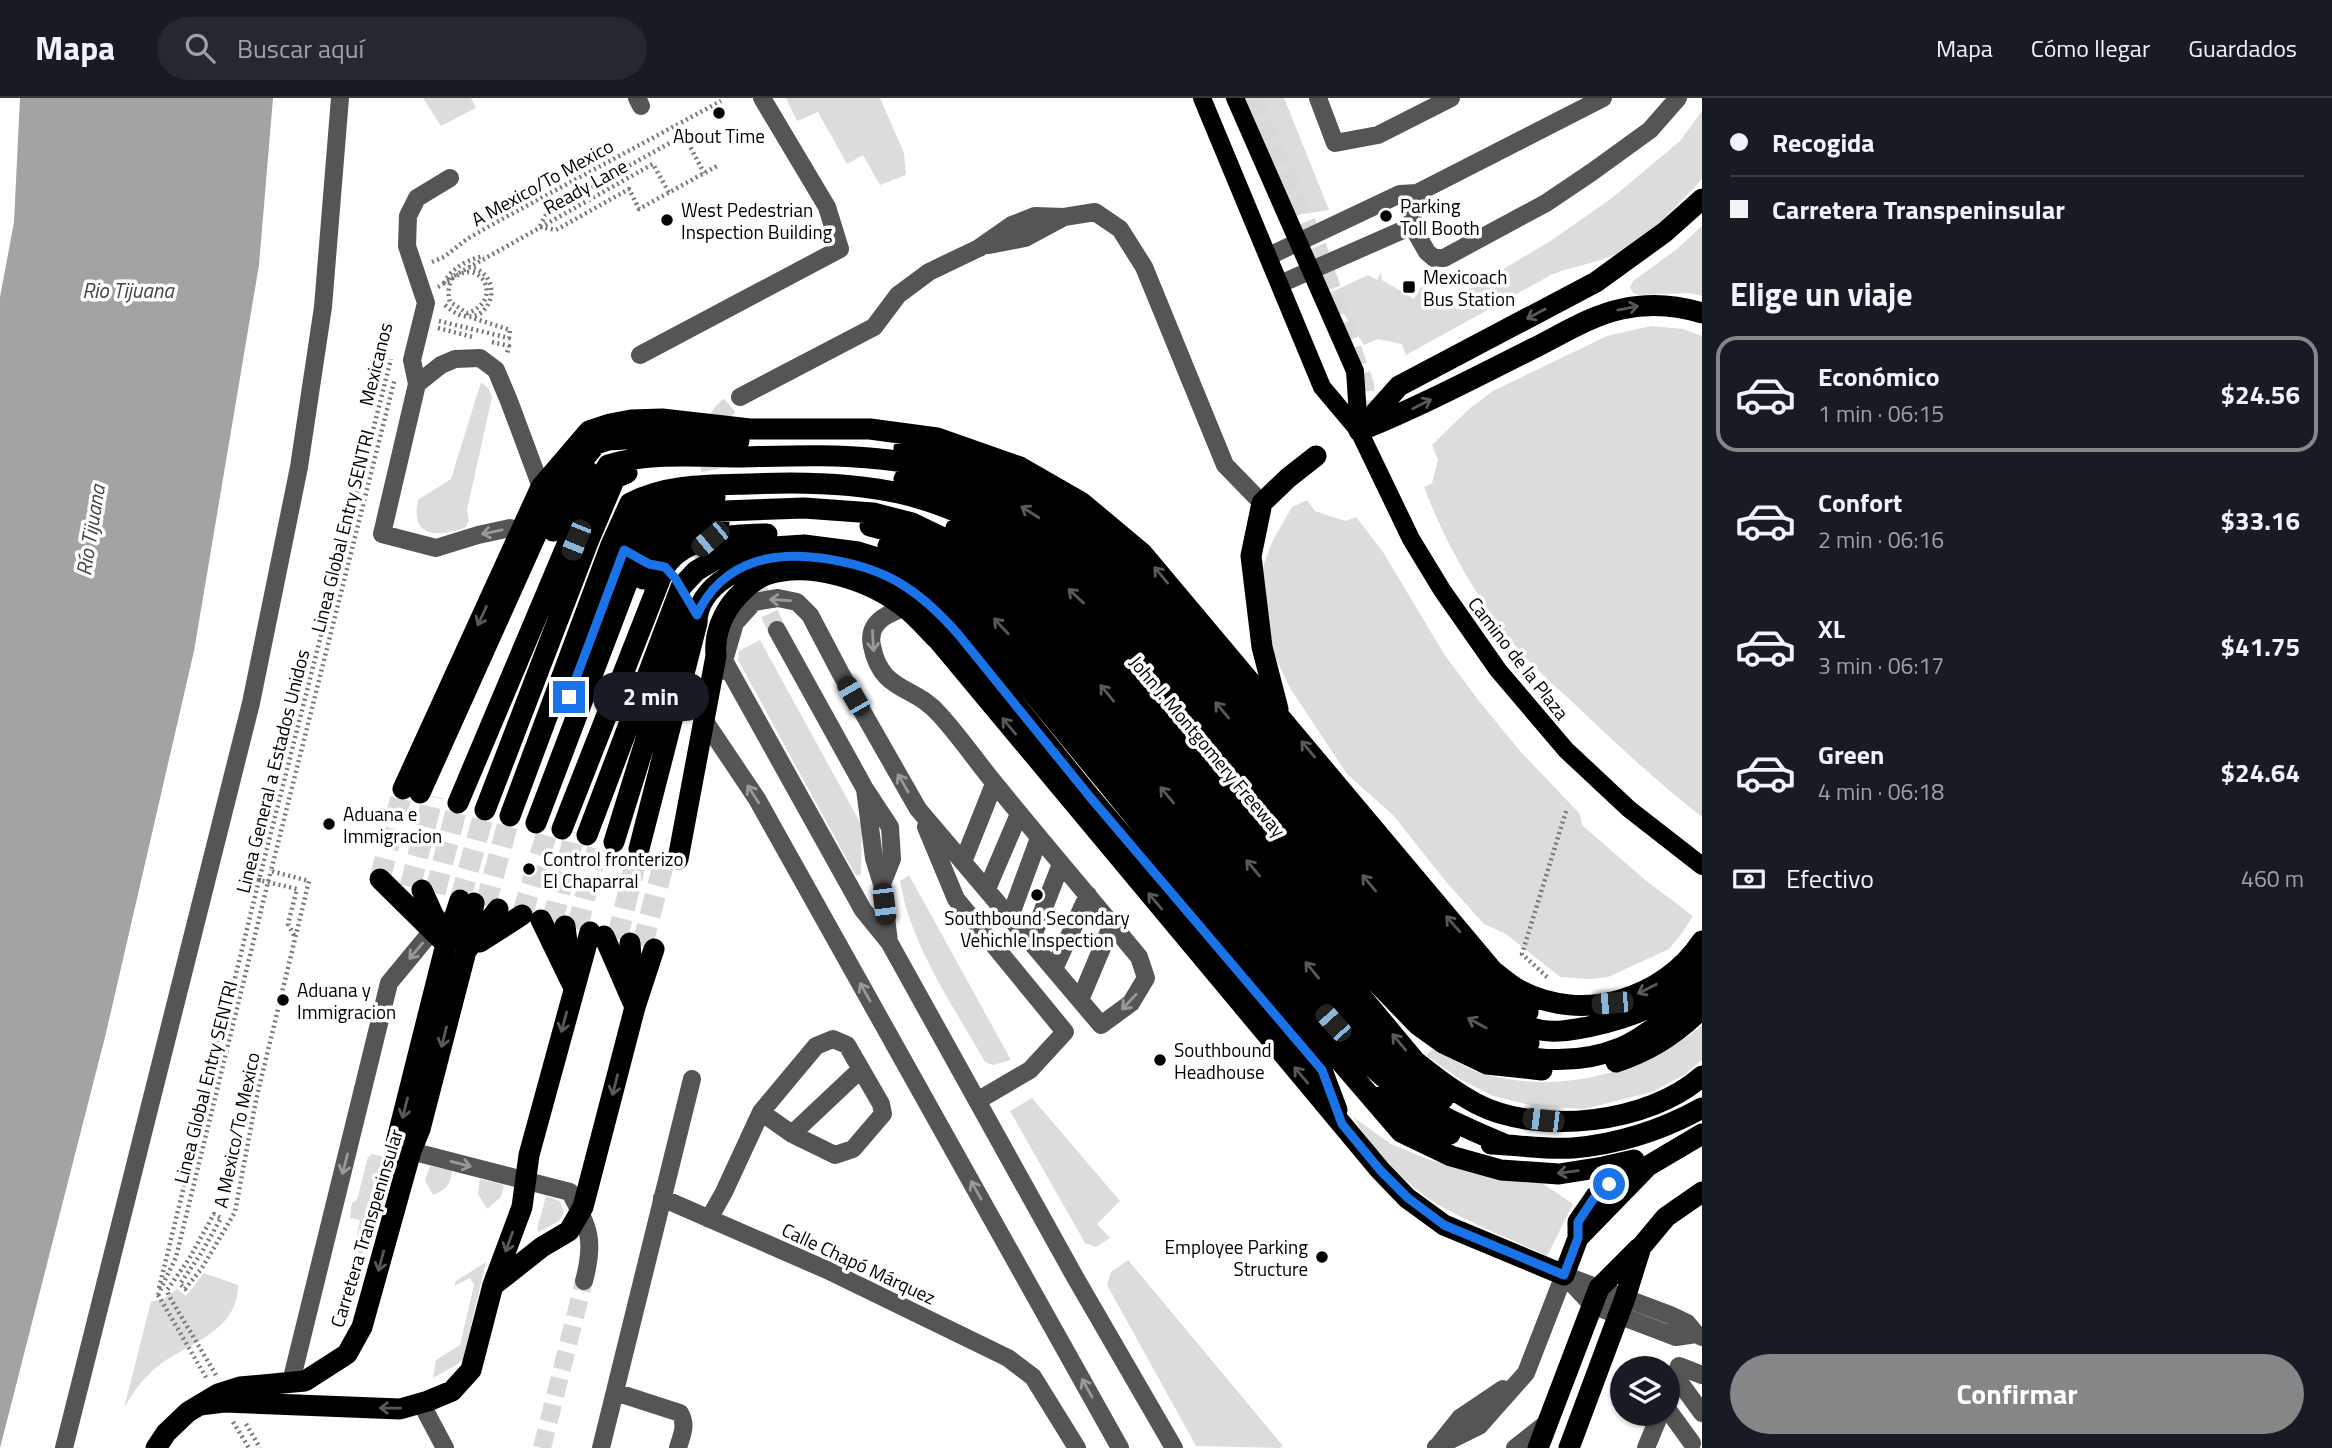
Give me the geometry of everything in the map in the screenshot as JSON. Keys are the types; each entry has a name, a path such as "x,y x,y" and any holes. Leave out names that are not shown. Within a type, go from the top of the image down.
{"highway":[{"path":"1359,431 1399,386 1596,282 1665,232 1702,199"},
{"path":"1359,431 1409,411 1615,311 1654,305 1681,307 1702,313"},
{"path":"541,487 637,554 694,587 713,549 726,536 804,532 864,540 900,550 954,580 1006,567 1081,502 1020,467 937,438 870,429 750,429 662,419 631,420 637,554 542,824"},
{"path":"542,824 707,726 637,554 608,440 662,447 879,444 934,454 1015,484 1071,516 940,614 1090,797 1322,1070 1342,1124 1380,1170 1408,1198 1444,1225 1564,1275 1578,1238 1578,1222 1596,1195 1622,1173 1648,1166 1702,1133"},
{"path":"542,824 637,554 662,447"},
{"path":"1279,715 1262,646 1251,556 1262,503 1316,456"},
{"path":"542,824 637,554 663,491 696,486 804,481 880,488 920,497 988,526 1013,585 1056,630 1415,1060 1444,1084 1479,1105 1513,1116 1579,1121 1613,1117 1646,1108 1702,1076"},
{"path":"541,487 637,554 729,606 747,586 766,575 794,570 836,573 878,590 1006,567 1142,553 1493,971 1518,990 1543,1000 1581,1005 1612,1003 1642,993 1667,979 1702,941"},
{"path":"542,824 637,554 699,526 720,522 804,520 872,526 906,537 963,565 1129,567 1479,984 1507,1004 1532,1014 1556,1018 1617,1021 1657,1005 1678,991 1702,968"},
{"path":"637,554 672,556 713,549"},
{"path":"637,554 719,583 755,562 776,559 804,558 846,562 873,570 906,587 1006,567 1086,606 1416,1001 1453,1031 1488,1048 1543,1059 1581,1058 1621,1048 1661,1022 1702,988"},
{"path":"542,824 637,554"},
{"path":"542,824 637,554"},
{"path":"542,824 637,554"},
{"path":"542,824 637,554"},
{"path":"1006,567 1014,670 1236,940 1401,1132 1451,1156 1502,1170 1559,1174 1604,1167 1682,1146"},
{"path":"1006,567 1001,599 1042,643 1381,1052 1417,1081 1450,1104 1480,1119 1507,1128 1543,1134 1582,1135 1615,1130 1664,1114 1702,1091"},
{"path":"1006,567 1024,651 1314,1002 1370,1064 1396,1086 1427,1108 1504,1144"},
{"name":"John J. Montgomery Freeway","path":"1006,567 1073,617 1359,964 1418,1025 1443,1043 1499,1067 1573,1070 1602,1066 1652,1048 1687,1024 1702,1009"},
{"path":"498,919 573,986"},
{"path":"498,919 573,986"},
{"path":"498,919 635,1007"},
{"path":"498,919 635,1007"},
{"name":"Carretera Transpeninsular","path":"156,1448 166,1433 207,1397 240,1387 305,1381 347,1354 362,1328 399,1195 403,1149 420,1129 498,919"},
{"path":"207,1397 224,1402 400,1409 421,1404 452,1391 471,1370 493,1286 522,1207 525,1180 573,986"},
{"path":"493,1286 542,1247 569,1231 580,1212 635,1007"},
{"path":"1351,1073 1390,1103 1418,1120 1467,1142 1572,1148 1635,1137 1672,1125 1702,1108"},
{"path":"1554,1448 1641,1247 1666,1217 1702,1192"},
{"path":"1538,1448 1548,1422 1615,1304"},
{"path":"1569,1448 1615,1304"},
{"path":"1584,1448 1615,1304"}],"main road":[{"name":"Camino de la Plaza","path":"1202,98 1322,387 1359,431 1415,546 1449,601 1525,705 1575,760 1629,809 1702,866"},
{"name":"Camino de la Plaza","path":"1235,98 1354,371 1359,431"}],"street":[{"path":"64,1448 251,703 299,467 321,321 340,98"},
{"path":"640,355 840,249 827,207 762,98"},
{"path":"1318,98 1335,143 1378,135 1451,98"},
{"path":"1269,256 1400,194 1417,193 1603,98"},
{"path":"1417,193 1412,226 1427,252 1434,258 1444,258 1546,203 1592,172 1650,130 1678,98"},
{"path":"450,178 411,205 406,230 412,265 426,303 412,360 417,383 382,534 436,548 510,528 637,554 735,623 754,602 778,598 797,602 810,615 918,809 956,899 1065,1032 1030,1070 977,1101"},
{"path":"740,397 874,327 898,295 929,272 979,248 1012,225 1035,216 1064,217 1095,212 1121,229 1144,267 1224,465 1262,503"},
{"path":"1280,284 1412,226"},
{"path":"417,383 441,365 455,359 480,358 496,370 541,487"},
{"path":"637,554 863,910 889,942 1081,1289 1174,1448"},
{"path":"918,809 1101,1025 1131,1003 1146,978 1139,957 938,712 883,675 871,644 871,631 876,622 1006,567"},
{"path":"777,631 865,789 889,942"},
{"path":"707,726 757,799 1120,1448"},
{"path":"963,862 994,783"},
{"path":"987,889 1020,814"},
{"path":"1010,917 1040,838"},
{"path":"1031,941 1061,864"},
{"path":"1054,969 1088,895"},
{"path":"291,1382 389,983 498,919"},
{"path":"1080,1000 1112,924"},
{"path":"709,1219 761,1112 816,1046 833,1039 847,1045 881,1104 883,1114 853,1149 835,1155 793,1134 761,1112"},
{"path":"793,1134 861,1069"},
{"path":"601,1448 692,1079"},
{"path":"403,1149 570,1192 587,1224 591,1257 584,1281"},
{"name":"Calle Chapó Márquez","path":"662,1198 827,1270 1007,1358 1033,1377 1077,1448"},
{"path":"1436,1448 1479,1426 1526,1373 1564,1275 1676,1337 1699,1336"},
{"path":"1680,1367 1702,1375"},
{"path":"1680,1383 1702,1413"},
{"path":"615,1392 680,1413 685,1428 678,1448"},
{"path":"421,1404 445,1448"},
{"path":"1692,1446 1702,1420"},
{"path":"1515,1448 1548,1422"},
{"path":"1651,1445 1657,1426"},
{"path":"1679,1426 1692,1446"}],"path":[{"name":"A Mexico/To Mexico","path":"412,265 444,257 494,223 721,101"},
{"path":"442,289 452,277 539,227 548,211 684,135 704,173"},
{"name":"Ready Lane","path":"539,227 653,164 669,193"},
{"path":"539,227 556,230 629,189 639,209 718,166"},
{"path":"426,292 461,269 471,267 489,280 492,292 489,304 480,314 468,318 457,316 445,305 442,289 448,274 473,258 492,255"},
{"path":"439,299 442,307 510,330 509,338"},
{"name":"Linea General a Estados Unidos","path":"158,1295 392,353"},
{"name":"Linea Global Entry SENTRI","path":"158,1295 176,1257 397,368 271,871 309,881 295,937"},
{"path":"1562,822 1567,808"},
{"path":"259,880 297,889 288,924 295,937"},
{"name":"A Mexico/To Mexico","path":"218,1378 167,1290 189,1259 214,1214 221,1218 180,1284 186,1289 202,1268 235,1212 256,1100 295,937"},
{"path":"158,1295 207,1397"},
{"path":"228,1413 249,1448"},
{"path":"239,1413 260,1448"}],"shaded area":[{"path":"423,98 471,98 476,108 441,126"},
{"path":"786,98 880,98 904,153 906,175 880,185 863,155 847,164 818,112 797,121"},
{"path":"1244,98 1284,98 1329,210 1304,214 1290,210"},
{"path":"1702,111 1702,179 1655,226 1635,243 1616,254 1551,275 1406,355 1402,344 1378,339 1364,345 1330,293 1368,275 1377,280 1381,272 1382,280 1414,299 1422,286 1431,306 1477,285 1552,240 1612,198 1680,141"},
{"path":"1702,226 1702,296 1689,293 1633,293 1630,287 1633,281 1677,249"},
{"path":"1651,326 1683,329 1702,336 1702,817 1629,755 1524,656 1494,618 1467,576 1443,532 1424,487 1432,483 1438,460 1432,445 1469,409 1493,391 1607,336"},
{"path":"481,382 489,389 492,397 467,510 469,521 465,528 455,531 428,532 418,522 418,500 451,479"},
{"path":"1307,500 1315,511 1345,521 1356,517 1383,552 1444,654 1520,751 1580,814 1582,825 1644,879 1693,916 1669,949 1608,977 1560,977 1506,934 1484,924 1447,883 1393,815 1347,774 1290,688 1270,646 1259,590 1272,542 1292,507"},
{"path":"760,640 862,826 861,874 856,876 738,660 739,651"},
{"path":"909,875 1011,1060 993,1065 985,1062 935,975 913,929 905,905 900,881"},
{"path":"1702,1026 1702,1060 1684,1075 1652,1092 1584,1109 1534,1106 1493,1096 1458,1078 1426,1055 1432,1049 1474,1071 1509,1079 1568,1081 1625,1068 1652,1057"},
{"path":"1032,1098 1120,1201 1097,1224 1110,1238 1096,1247 1085,1243 1010,1111"},
{"path":"1353,1117 1391,1144 1430,1160 1495,1179 1542,1183 1573,1204 1547,1256 1469,1221 1430,1200 1393,1168"},
{"path":"372,1154 387,1158 360,1262 354,1251 360,1220 350,1218 352,1203 357,1200 368,1157"},
{"path":"430,1166 452,1171 447,1186 433,1195 425,1180"},
{"path":"480,1179 504,1185 501,1197 487,1209 478,1194"},
{"path":"546,1196 560,1201 564,1213 559,1221 539,1232 537,1229"},
{"path":"1128,1260 1283,1446 1196,1446 1107,1285 1111,1272"},
{"path":"486,1262 463,1359 433,1378 436,1360 460,1345 474,1285 470,1278 454,1286 456,1281"},
{"path":"204,1273 238,1285 236,1301 230,1314 209,1334 153,1371 124,1408 151,1302 165,1298 177,1289 186,1296"}],"water":[{"name":"Rio Tijuana","path":"20,98 273,98 259,265 194,651 106,1033 0,1448 0,297 14,222"}],"tunnel":[{"path":"1252,98 1318,248 1365,385 1366,418"},
{"path":"716,497 709,468 709,442 718,419 740,397"},
{"path":"758,589 777,630"},
{"path":"380,879 403,789"},
{"path":"410,887 433,796"},
{"path":"435,893 458,803"},
{"path":"460,900 485,810"},
{"path":"485,906 510,816"},
{"path":"522,915 549,826"},
{"path":"552,923 575,832"},
{"path":"577,929 600,839"},
{"path":"617,939 639,849"},
{"path":"642,946 666,855"},
{"path":"542,1448 584,1281"}],"place":[{"name":"About Time","path":"719,113"},
{"name":"Parking Toll Booth","path":"1386,216"},
{"name":"West Pedestrian Inspection Building","path":"667,220"},
{"name":"Mexicoach Bus Station","path":"1409,287"},
{"name":"Aduana e Immigracion","path":"329,824"},
{"name":"Control fronterizo El Chaparral","path":"529,869"},
{"name":"Southbound Secondary Vehichle Inspection","path":"1037,895"},
{"name":"Aduana y Immigracion","path":"283,1000"},
{"name":"Southbound Headhouse","path":"1160,1060"},
{"name":"Employee Parking Structure","path":"1322,1257"}],"route":[{"path":"569,697 624,550 649,564 665,567 675,578 697,615 705,597 726,577 755,562 804,558 846,562 873,570 906,587 940,614 958,634 1090,797 1322,1070 1342,1124 1380,1170 1408,1198 1444,1225 1564,1275 1578,1238 1578,1222 1596,1195 1609,1184"}],"water label":[{"name":"Río Tijuana","path":"90,530"}]}
